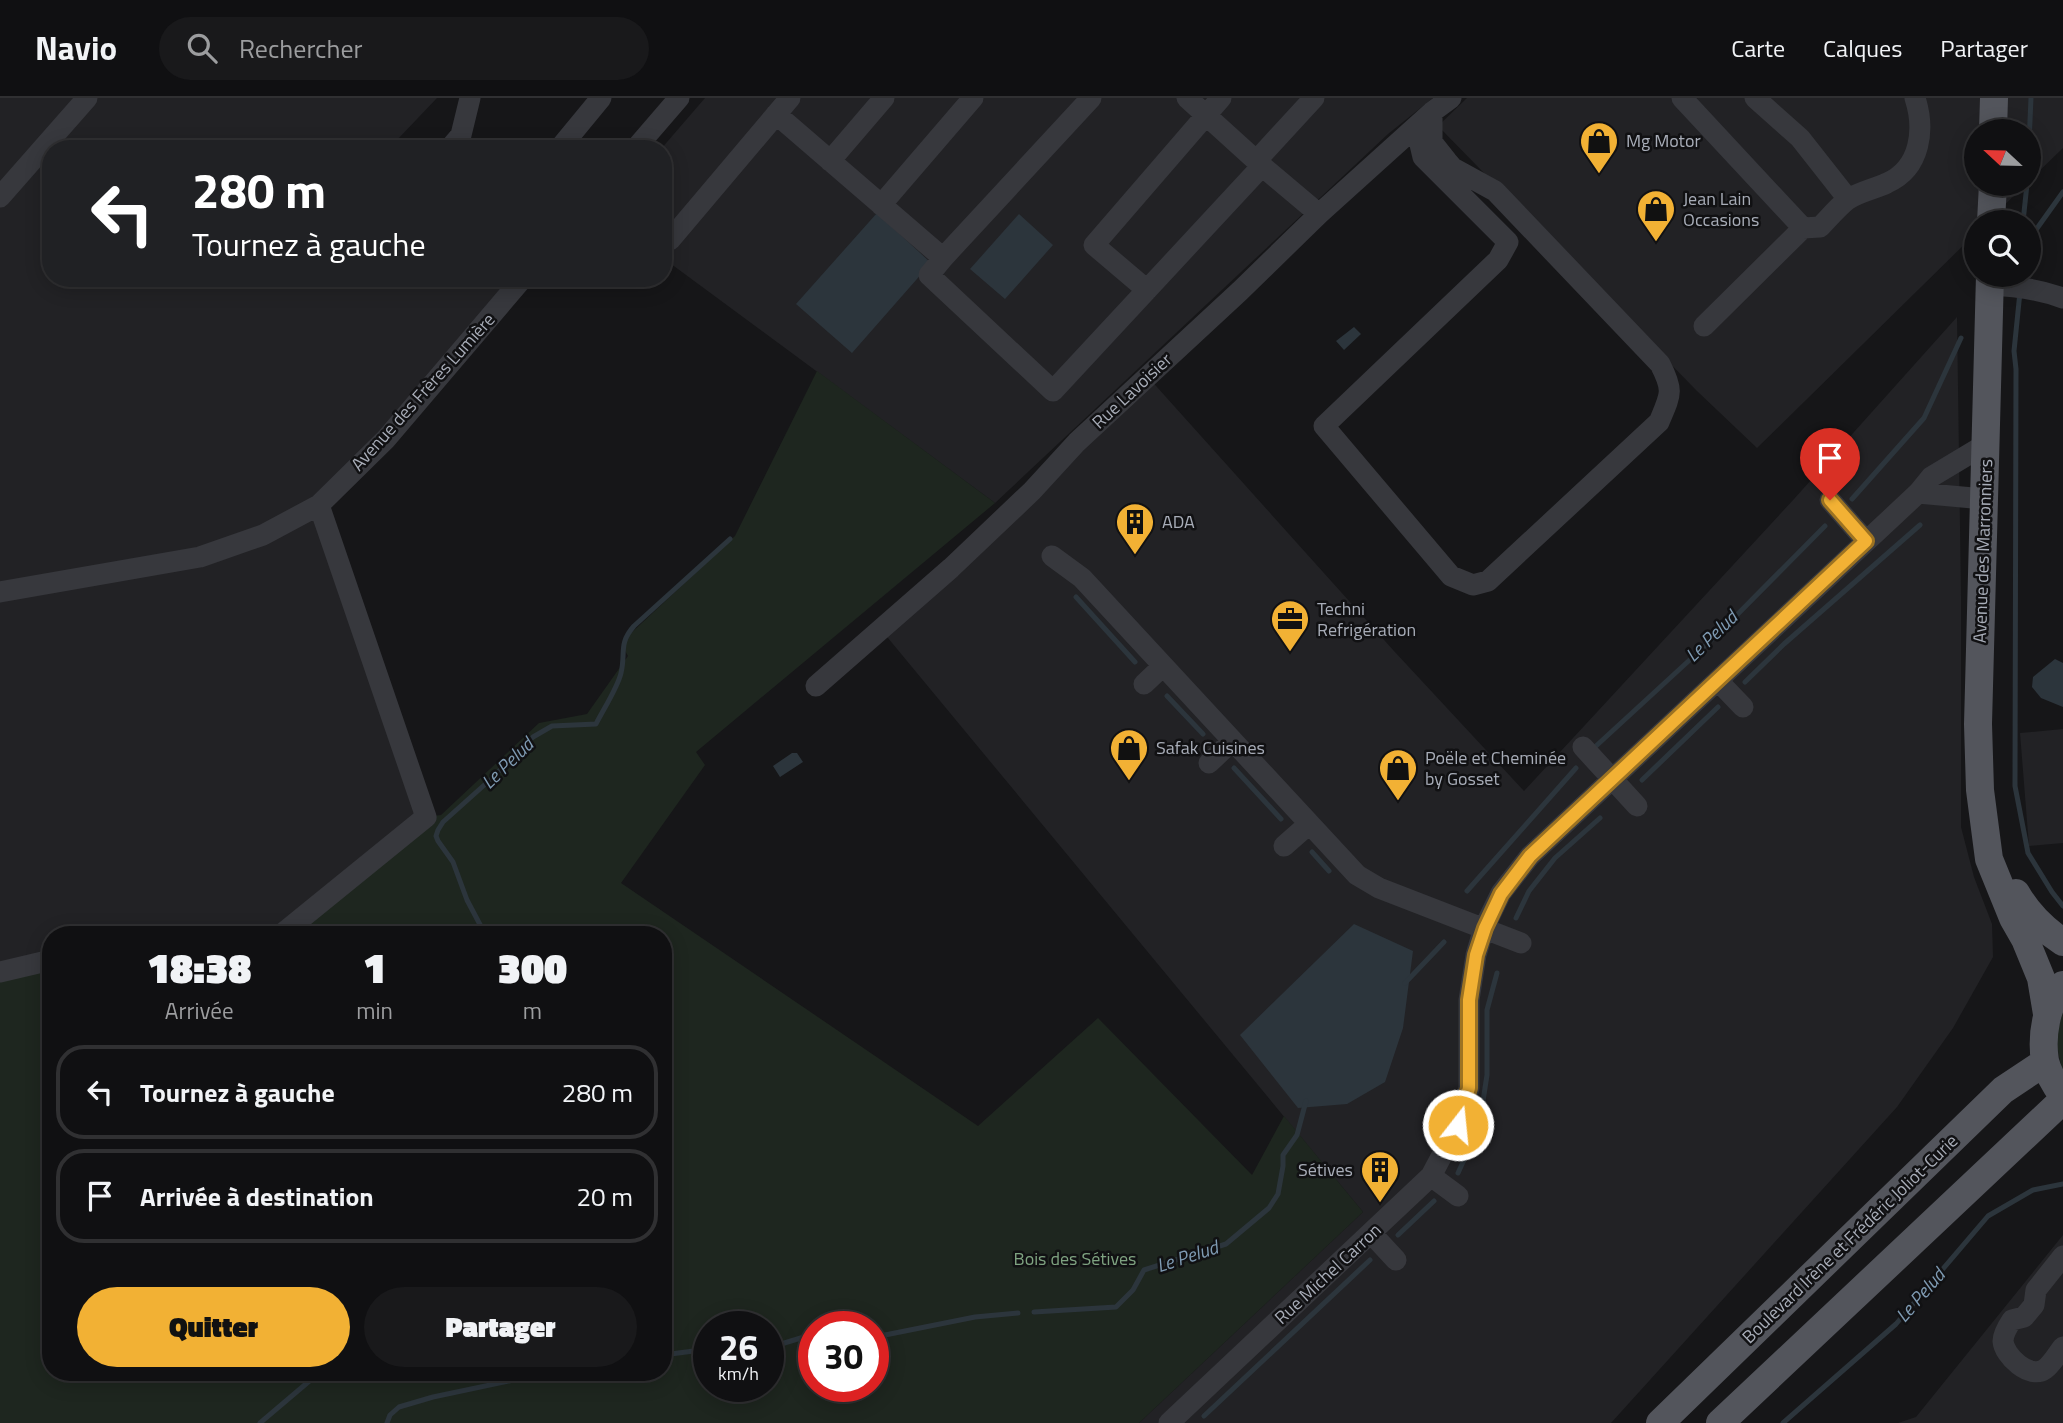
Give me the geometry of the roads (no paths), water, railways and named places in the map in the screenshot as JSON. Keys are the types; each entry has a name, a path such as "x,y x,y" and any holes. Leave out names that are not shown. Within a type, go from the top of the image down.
{"main road":[{"path":"1993,119 1994,98"},
{"name":"Avenue des Marronniers","path":"1989,287 1978,736 1980,790 1989,859 2041,978 2047,1014"},
{"name":"Avenue des Marronniers","path":"1985,827 2021,902 2046,931 2063,942"},
{"path":"1720,1423 2063,1098 2045,1062 2044,1030 2047,1014 2063,985"},
{"name":"Boulevard Irène et Frédéric Joliot-Curie","path":"1660,1423 2003,1090 2045,1062"}],"street":[{"path":"50,140 87,98"},
{"path":"457,140 461,135 470,98"},
{"path":"566,140 601,98"},
{"path":"643,140 679,98"},
{"path":"830,161 884,98"},
{"path":"881,205 973,98"},
{"path":"1091,98 929,275 1053,391 1147,290 1314,98"},
{"path":"1188,98 1259,164 1319,214"},
{"path":"1147,290 1094,245 1221,98"},
{"name":"Rue Lavoisier","path":"816,686 951,568 1032,491 1077,442 1240,292 1319,214 1432,111 1451,98"},
{"path":"1682,98 1803,228"},
{"path":"1755,98 1800,138 1848,199"},
{"path":"1704,326 1803,228 1819,228 1848,199 1891,182 1908,168 1920,139 1921,116 1915,98"},
{"path":"672,238 783,106 830,161 943,258"},
{"path":"1432,111 1432,142 1453,168 1495,191 1660,364 1669,383 1670,398 1659,422 1488,581 1473,585 1451,576 1324,426 1498,260 1508,242 1423,158 1419,140 1432,111"},
{"path":"0,197 42,149"},
{"name":"Avenue des Frères Lumière","path":"0,592 200,557 263,535 319,505 386,439 515,287"},
{"path":"2025,287 2063,298"},
{"name":"Rue Michel Carron","path":"1180,1419 1431,1176 1458,1125 1469,1088 1469,1000 1476,955 1501,894 1530,856 1918,493 1931,477 1986,444"},
{"path":"1918,493 1984,499"},
{"path":"1830,500 1866,541"},
{"path":"292,926 426,817 319,505"},
{"path":"1052,556 1082,578 1357,875 1378,888 1521,943"},
{"path":"1143,684 1163,666"},
{"path":"1718,681 1743,707"},
{"path":"1209,763 1232,741"},
{"path":"1583,747 1637,806"},
{"path":"1283,846 1309,824"},
{"path":"0,972 42,962"},
{"path":"1431,1176 1458,1196"},
{"path":"1371,1233 1396,1260"},
{"path":"2063,1256 2036,1290 2034,1305 2024,1317 2012,1320 2003,1342 2007,1353 2029,1371 2038,1373 2046,1369 2063,1347"}],"waterway":[{"path":"2030,119 2031,98"},
{"name":"Le Pelud","path":"2041,223 2063,192"},
{"path":"2024,210 2026,196"},
{"path":"2020,292 2014,351 2015,786 2028,853 2063,906"},
{"name":"Le Pelud","path":"1852,499 1924,418 1961,338"},
{"path":"1745,682 1784,644 1920,525"},
{"name":"Le Pelud","path":"1596,746 1719,633 1825,526"},
{"name":"Le Pelud","path":"481,926 467,900 453,862 436,836 443,822 533,737 552,726 596,724 619,679 624,644 629,632 730,539"},
{"path":"1076,597 1135,662"},
{"path":"1167,696 1203,734"},
{"path":"1642,780 1718,707"},
{"path":"1234,768 1281,819"},
{"name":"Le Pelud","path":"1467,891 1576,768"},
{"path":"1516,918 1529,891 1555,858 1600,818"},
{"path":"1312,852 1329,871"},
{"name":"Le Pelud","path":"1405,983 1444,942"},
{"path":"1458,1173 1479,1127 1487,1075 1487,1010 1497,973"},
{"name":"Le Pelud","path":"1034,1312 1116,1307 1133,1290 1144,1270 1226,1244 1269,1208 1278,1194 1283,1155 1297,1135 1306,1101"},
{"name":"Le Pelud","path":"1783,1423 1896,1324 1988,1216 2033,1190 2063,1184"},
{"path":"1398,1235 1434,1201"},
{"path":"1204,1416 1370,1260"},
{"name":"Le Pelud","path":"889,1334 975,1317 1018,1313"},
{"name":"Le Pelud","path":"784,1343 798,1339"},
{"name":"Le Pelud","path":"672,1354 693,1351"},
{"name":"Le Pelud","path":"260,1423 309,1381"},
{"name":"Le Pelud","path":"387,1423 390,1415 399,1407 509,1381"}],"place":[{"name":"Mg Motor","path":"1599,175"},
{"name":"Jean Lain Occasions","path":"1656,243"},
{"name":"ADA","path":"1135,556"},
{"name":"Techni Refrigération","path":"1290,653"},
{"name":"Safak Cuisines","path":"1129,782"},
{"name":"Poële et Cheminée by Gosset","path":"1398,802"},
{"name":"Sétives","path":"1380,1204"}],"park label":[{"name":"Bois des Sétives","path":"1075,1259"}]}
